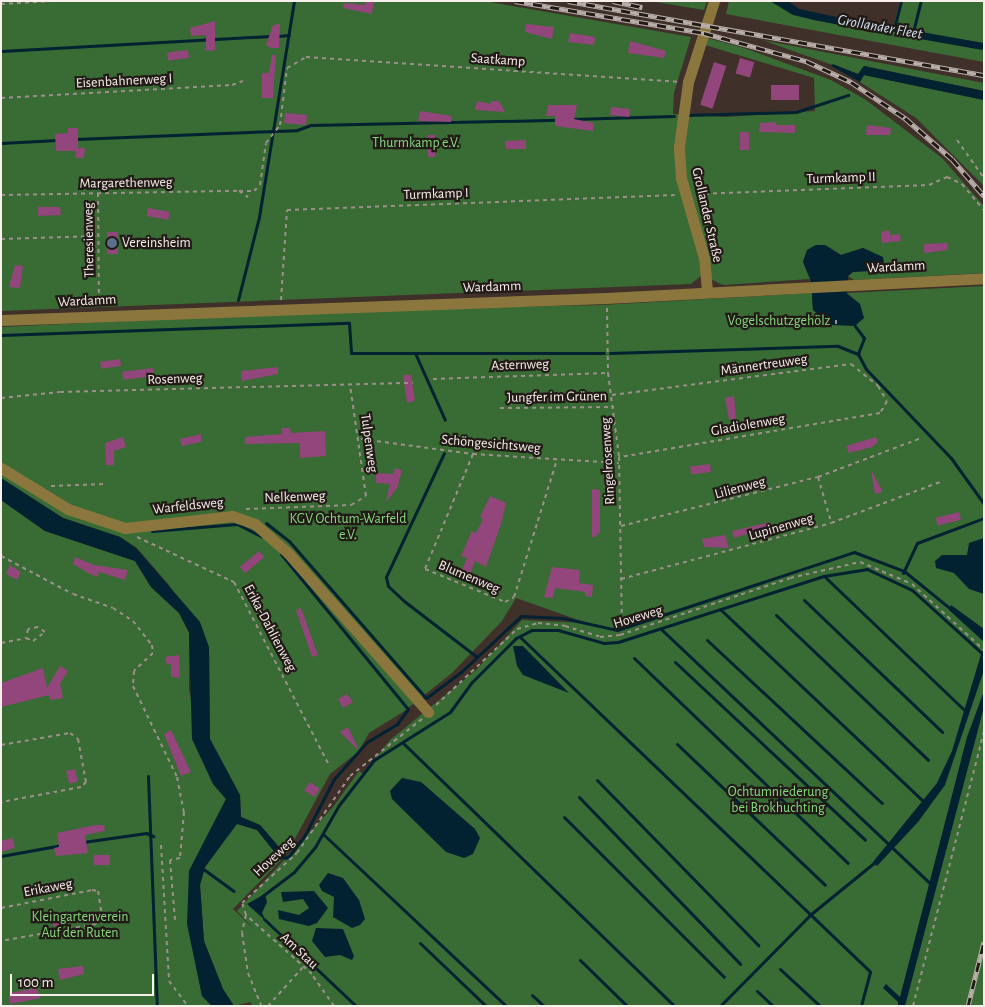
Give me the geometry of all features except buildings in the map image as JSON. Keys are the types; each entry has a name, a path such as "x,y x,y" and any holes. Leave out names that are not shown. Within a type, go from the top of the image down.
{"street":[{"name":"Grollander Straße","path":"707,292 704,258 684,194 680,139 688,82 714,1"},
{"name":"Wardamm","path":"1,320 606,298 984,278"},
{"name":"Warfeldsweg","path":"1,468 68,509 125,528 232,516 255,524 288,552 428,712"}],"path":[{"path":"1,4 53,1"},
{"name":"Saatkamp","path":"271,134 279,126 287,68 306,57 688,82"},
{"name":"Eisenbahnerweg I","path":"1,98 232,86 246,80"},
{"name":"Margarethenweg","path":"1,195 239,191 258,189 271,134"},
{"path":"957,140 984,178"},
{"name":"Turmkamp II","path":"684,194 930,185 947,177 962,184 984,210"},
{"path":"239,191 248,198"},
{"name":"Theresienweg","path":"98,193 98,316"},
{"name":"Turmkamp I","path":"280,309 287,210 684,194"},
{"path":"1,239 99,236"},
{"name":"Ringelrosenweg","path":"606,298 608,373 614,407 619,457 622,623"},
{"path":"836,320 836,326"},
{"name":"Männertreuweg","path":"612,395 851,364 884,394 887,401 880,413"},
{"name":"Asternweg","path":"432,379 608,373"},
{"name":"Rosenweg","path":"1,398 60,392 413,383"},
{"name":"Tulpenweg","path":"350,385 361,440 366,496 360,502"},
{"name":"Jungfer im Grünen","path":"500,408 614,407"},
{"name":"Gladiolenweg","path":"619,457 880,413"},
{"name":"Lilienweg","path":"621,526 818,477 886,455 921,438"},
{"name":"Schöngesichtsweg","path":"361,440 474,454 619,463"},
{"name":"Blumenweg","path":"474,454 425,569 505,602 514,597 557,460"},
{"path":"818,477 831,523"},
{"name":"Lupinenweg","path":"621,579 831,523 943,481"},
{"path":"35,490 42,486 106,484"},
{"name":"Nelkenweg","path":"232,516 248,508 360,502"},
{"name":"Erika-Dahlienweg","path":"125,528 145,543 223,574 234,582 330,767"},
{"path":"1,556 73,594 113,608 133,621 149,640 153,653 134,671 133,686 177,777 184,812 180,858 170,860 175,920"},
{"name":"Hoveweg","path":"246,916 242,903 297,853 350,776 428,712 517,629 538,623 565,626 600,637 620,635 799,576 860,562 912,584 984,650"},
{"path":"1,643 26,638 33,641 45,632 38,627 28,629 26,638"},
{"path":"913,1006 984,731"},
{"path":"1,745 70,733 78,739 84,786 1,802"},
{"path":"161,845 169,981 188,1006"},
{"name":"Erikaweg","path":"1,908 98,891 100,922 1,941"},
{"path":"246,916 242,933 248,973 261,1006"},
{"name":"Am Stau","path":"246,916 303,967 334,1006"},
{"path":"268,1006 303,967"}],"green space":[{"name":"Thurmkamp e.V.","path":"1,1 484,1 691,37 674,93 673,114 725,117 815,111 814,78 705,45 707,38 744,48 831,80 866,100 942,158 984,206 984,273 854,280 848,276 853,272 884,270 883,258 863,248 841,255 825,245 816,245 807,250 803,262 810,279 723,285 702,275 691,284 1,311"},
{"path":"650,1 707,1 704,10"},
{"path":"729,1 770,1 814,20 888,34 892,32 900,1 984,1 984,62 726,14"},
{"path":"762,40 984,83 984,91 864,66 858,74"},
{"path":"864,75 984,100 984,186 916,118 860,82"},
{"path":"984,286 984,1006 253,1006 250,1002 234,1006 223,989 204,941 200,885 205,867 237,823 257,830 281,860 233,909 256,931 237,911 333,807 359,771 363,774 390,740 476,670 522,620 587,623 516,598 502,621 452,673 403,712 369,733 358,752 330,774 286,855 260,825 241,817 240,795 210,739 209,647 169,585 137,548 120,537 63,518 1,478 1,327 335,311 601,305 812,293 813,310 832,324 844,325 860,304 847,293"},
{"name":"Kleingartenverein Auf den Ruten","path":"1,500 45,531 135,561 151,587 179,613 189,633 189,690 204,763 213,784 226,799 189,871 194,954 202,996 212,1006 1,1006"}],"water":[{"path":"770,1 788,1 799,9 893,29 888,34 814,20 793,15"},
{"path":"910,30 984,43 983,50 909,37"},
{"path":"833,64 858,74 864,66 984,91 984,100 864,75 860,82 831,66"},
{"path":"816,245 825,245 841,255 863,248 883,257 885,270 853,272 848,276 847,294 860,304 864,318 855,326 832,325 813,310 811,281 803,262 807,250"},
{"path":"1,478 63,518 120,537 136,548 200,622 209,647 210,739 240,795 241,817 260,825 286,855 281,860 257,830 237,824 205,867 200,885 204,941 223,989 234,1006 211,1005 202,996 187,924 189,871 226,799 213,784 192,739 189,632 179,613 151,587 135,561 45,531 1,500"},
{"path":"984,538 984,594 969,589 954,573 936,568 935,561 942,555 967,555 969,543"},
{"path":"951,605 984,629 984,642 949,610"},
{"path":"513,646 523,646 569,693 523,675 517,666"},
{"path":"982,651 984,670 945,785 918,822 877,866 873,862 937,783 952,751"},
{"path":"984,691 984,707 905,1006 898,1006 898,1002 883,988 886,984 900,997 967,737"},
{"path":"402,778 421,782 475,829 480,838 473,854 464,858 446,852 392,799 390,791"},
{"path":"328,873 343,878 359,900 365,919 360,925 352,928 333,917 334,897 322,891 319,885"},
{"path":"314,891 328,908 317,923 309,926 279,919 278,910 299,915 309,908 303,899 283,902 281,892"},
{"path":"265,894 267,902 262,913 266,921 247,904"},
{"path":"316,928 343,929 354,956 352,960 340,955 325,957 312,941"}],"waterway":[{"path":"238,300 259,217 294,1"},
{"path":"894,29 901,1"},
{"path":"913,32 921,1"},
{"name":"Grollander Fleet","path":"889,29 913,32"},
{"path":"278,36 289,35"},
{"path":"1,51 271,36"},
{"path":"687,115 796,112 848,95"},
{"path":"572,119 674,116"},
{"path":"76,139 297,130 311,125 559,120"},
{"path":"1,143 57,140"},
{"path":"1,335 349,323 351,353 604,353"},
{"path":"855,326 864,338 858,354 866,369 951,458 984,504"},
{"path":"610,353 838,346 858,354"},
{"path":"415,353 445,420"},
{"path":"444,453 386,577 388,586 404,601 477,657"},
{"path":"903,573 917,543 984,518"},
{"path":"266,523 289,541 426,698 461,672 521,616 563,618 617,630 854,552 904,571 952,610"},
{"path":"152,531 237,524 261,536"},
{"path":"281,554 408,709 397,724 367,742 334,779 305,835 289,856 285,858 282,855"},
{"path":"261,897 294,872 315,847 339,805 374,760 450,712 472,682 516,638 532,630 558,630 604,643 618,642 824,576 867,569 912,590 984,655"},
{"path":"824,576 964,710"},
{"path":"804,600 942,732"},
{"path":"720,609 926,804"},
{"path":"776,615 928,760"},
{"path":"661,629 931,884"},
{"path":"520,637 870,972 861,1006"},
{"path":"707,640 882,803"},
{"path":"634,658 848,863"},
{"path":"675,662 865,840"},
{"path":"403,743 674,1006"},
{"path":"677,744 825,885"},
{"path":"148,776 157,1006"},
{"path":"597,780 758,945"},
{"path":"579,797 740,964"},
{"path":"564,817 724,977"},
{"path":"83,842 146,833 153,836"},
{"path":"323,834 506,1006"},
{"path":"1,856 62,845"},
{"path":"720,1006 811,914 875,862"},
{"path":"202,868 234,891"},
{"path":"264,919 356,1006"},
{"path":"420,943 486,1006"},
{"path":"580,960 627,1006"},
{"path":"780,969 820,1006"},
{"path":"757,991 773,1006"},
{"path":"532,995 544,1006"}],"railway":[{"path":"515,1 704,33 806,61 851,82 905,118 952,159 984,196"},
{"path":"568,1 984,75"},
{"path":"613,1 642,7"},
{"path":"968,1006 984,942"}],"place":[{"name":"Vereinsheim","path":"112,243"}],"park label":[{"name":"Vogelschutzgehölz","path":"779,321"},
{"name":"KGV Ochtum-Warfeld e.V.","path":"348,528"},
{"name":"Ochtumniederung bei Brokhuchting","path":"778,800"}]}
